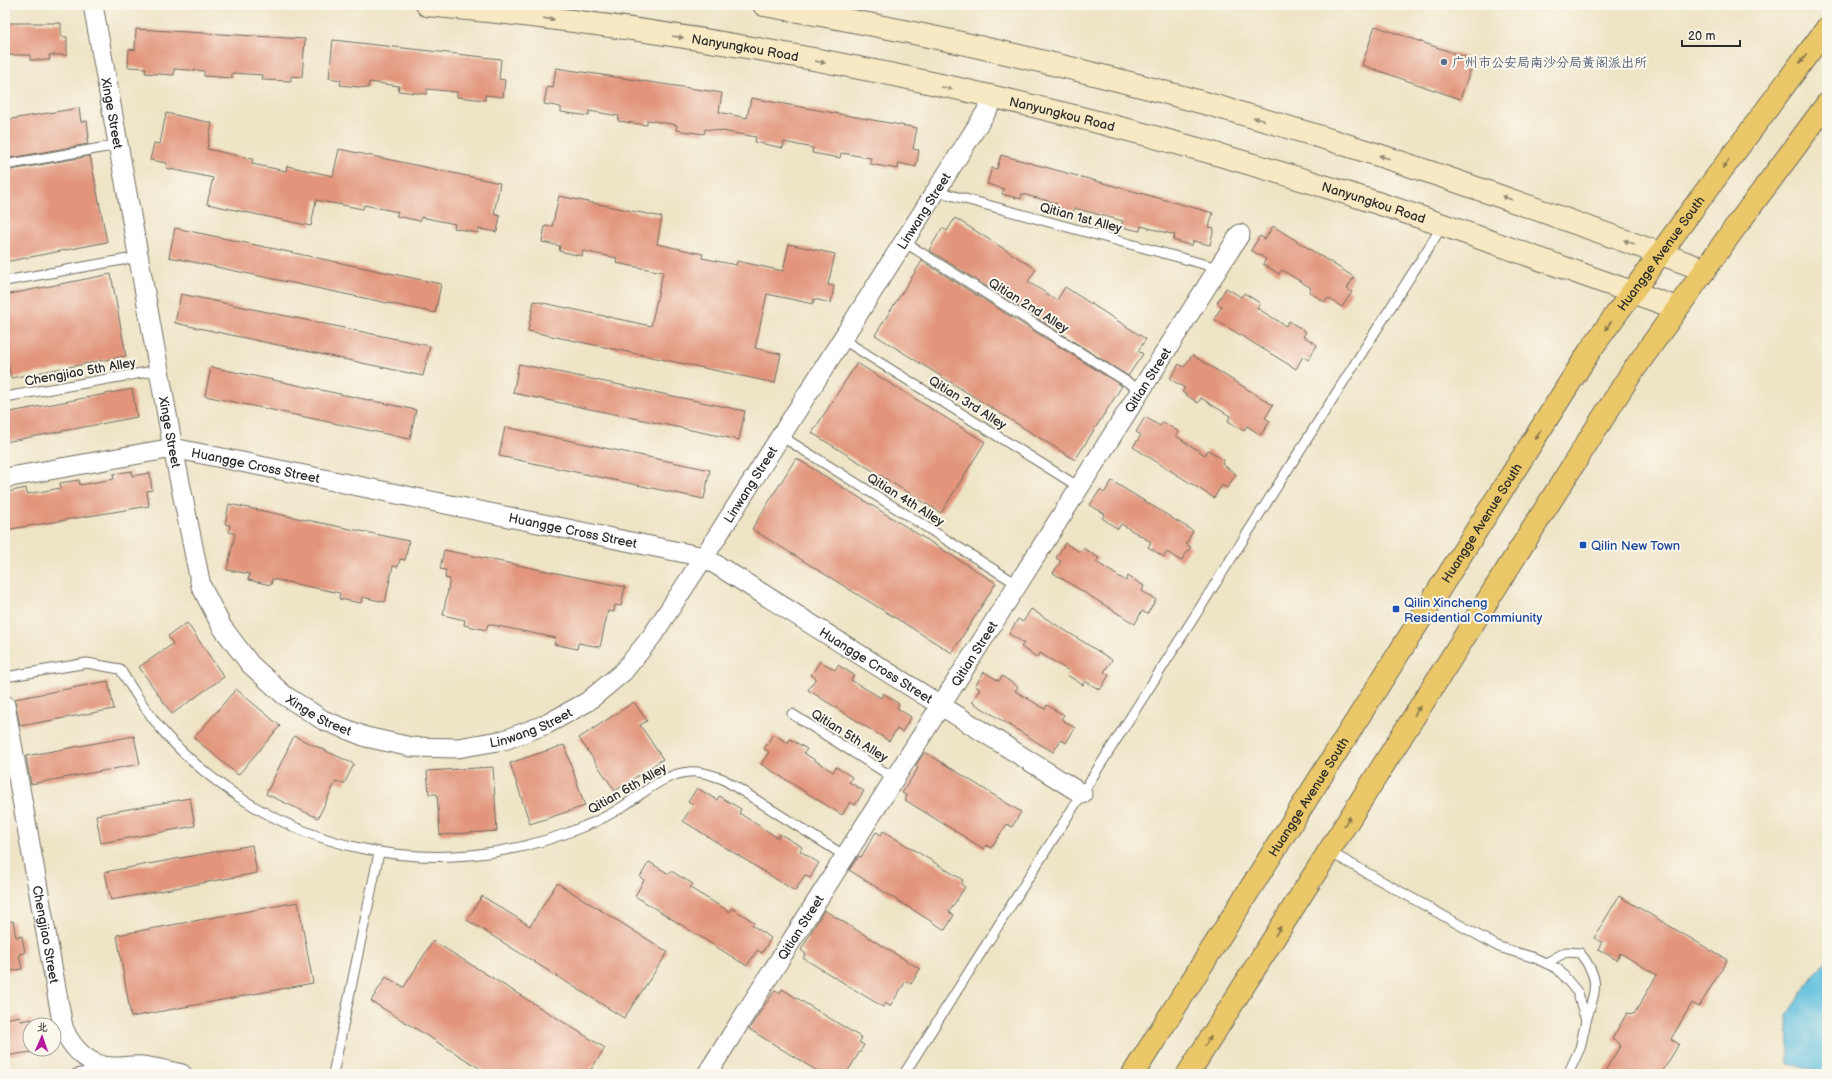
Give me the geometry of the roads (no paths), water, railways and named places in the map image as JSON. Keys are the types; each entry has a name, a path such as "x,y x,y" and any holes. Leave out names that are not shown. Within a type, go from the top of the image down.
{"main road":[{"name":"Nanyungkou Road","path":"427,5 558,20 674,36 790,56 995,98 1134,132 1247,163 1359,197 1443,225 1677,308"},
{"path":"764,5 915,33 1031,59 1260,119 1374,154 1486,191 1705,270"},
{"name":"Huangge Avenue South","path":"1133,1074 1587,356 1660,253 1827,28"},
{"path":"1188,1074 1630,375 1677,308 1827,104"}],"street":[{"name":"Xinge Street","path":"94,5 172,448 201,586 222,627 250,664 284,696 323,720 366,737 411,747"},
{"name":"Linwang Street","path":"411,747 458,748 504,740 548,724 587,702 623,672 652,636 704,557 995,98"},
{"name":"Qitian Street","path":"707,1074 1240,234"},
{"name":"Huangge Cross Street","path":"5,478 172,448 704,557 1082,794"},
{"name":"Chengjiao Street","path":"5,705 63,1027 71,1044 78,1052 95,1063 114,1067 142,1066 182,1074"}],"lane":[{"path":"5,164 118,144"},
{"name":"Qitian 1st Alley","path":"936,191 1218,268"},
{"path":"904,1074 1443,225"},
{"name":"Qitian 2nd Alley","path":"904,242 1140,390"},
{"path":"5,281 139,257"},
{"name":"Qitian 3rd Alley","path":"842,339 1079,487"},
{"name":"Chengjiao 5th Alley","path":"5,397 159,370"},
{"name":"Qitian 4th Alley","path":"781,436 1017,584"},
{"name":"Qitian 6th Alley","path":"5,677 87,663 120,669 141,704 167,736 196,765 228,791 263,813 300,830 339,844 379,853 421,857 464,857 505,851 546,841 592,823 673,775 690,772 707,773 723,778 845,856"},
{"name":"Qitian 5th Alley","path":"792,714 894,778"},
{"path":"1328,851 1499,947 1546,963 1558,969 1578,993 1586,1021"},
{"path":"333,1074 379,853"},
{"path":"1546,963 1566,952 1580,953 1592,967 1596,986 1580,1048 1568,1074"},
{"path":"76,1074 114,1067"}],"water":[{"path":"1827,958 1827,1074 1819,1074 1813,1069 1788,1064 1787,1014"}],"place":[{"name":"广州市公安局南沙分局黄阁派出所","path":"1444,62"},
{"name":"Qilin New Town","path":"1583,545"},
{"name":"Qilin Xincheng Residential Commiunity","path":"1396,609"}]}
